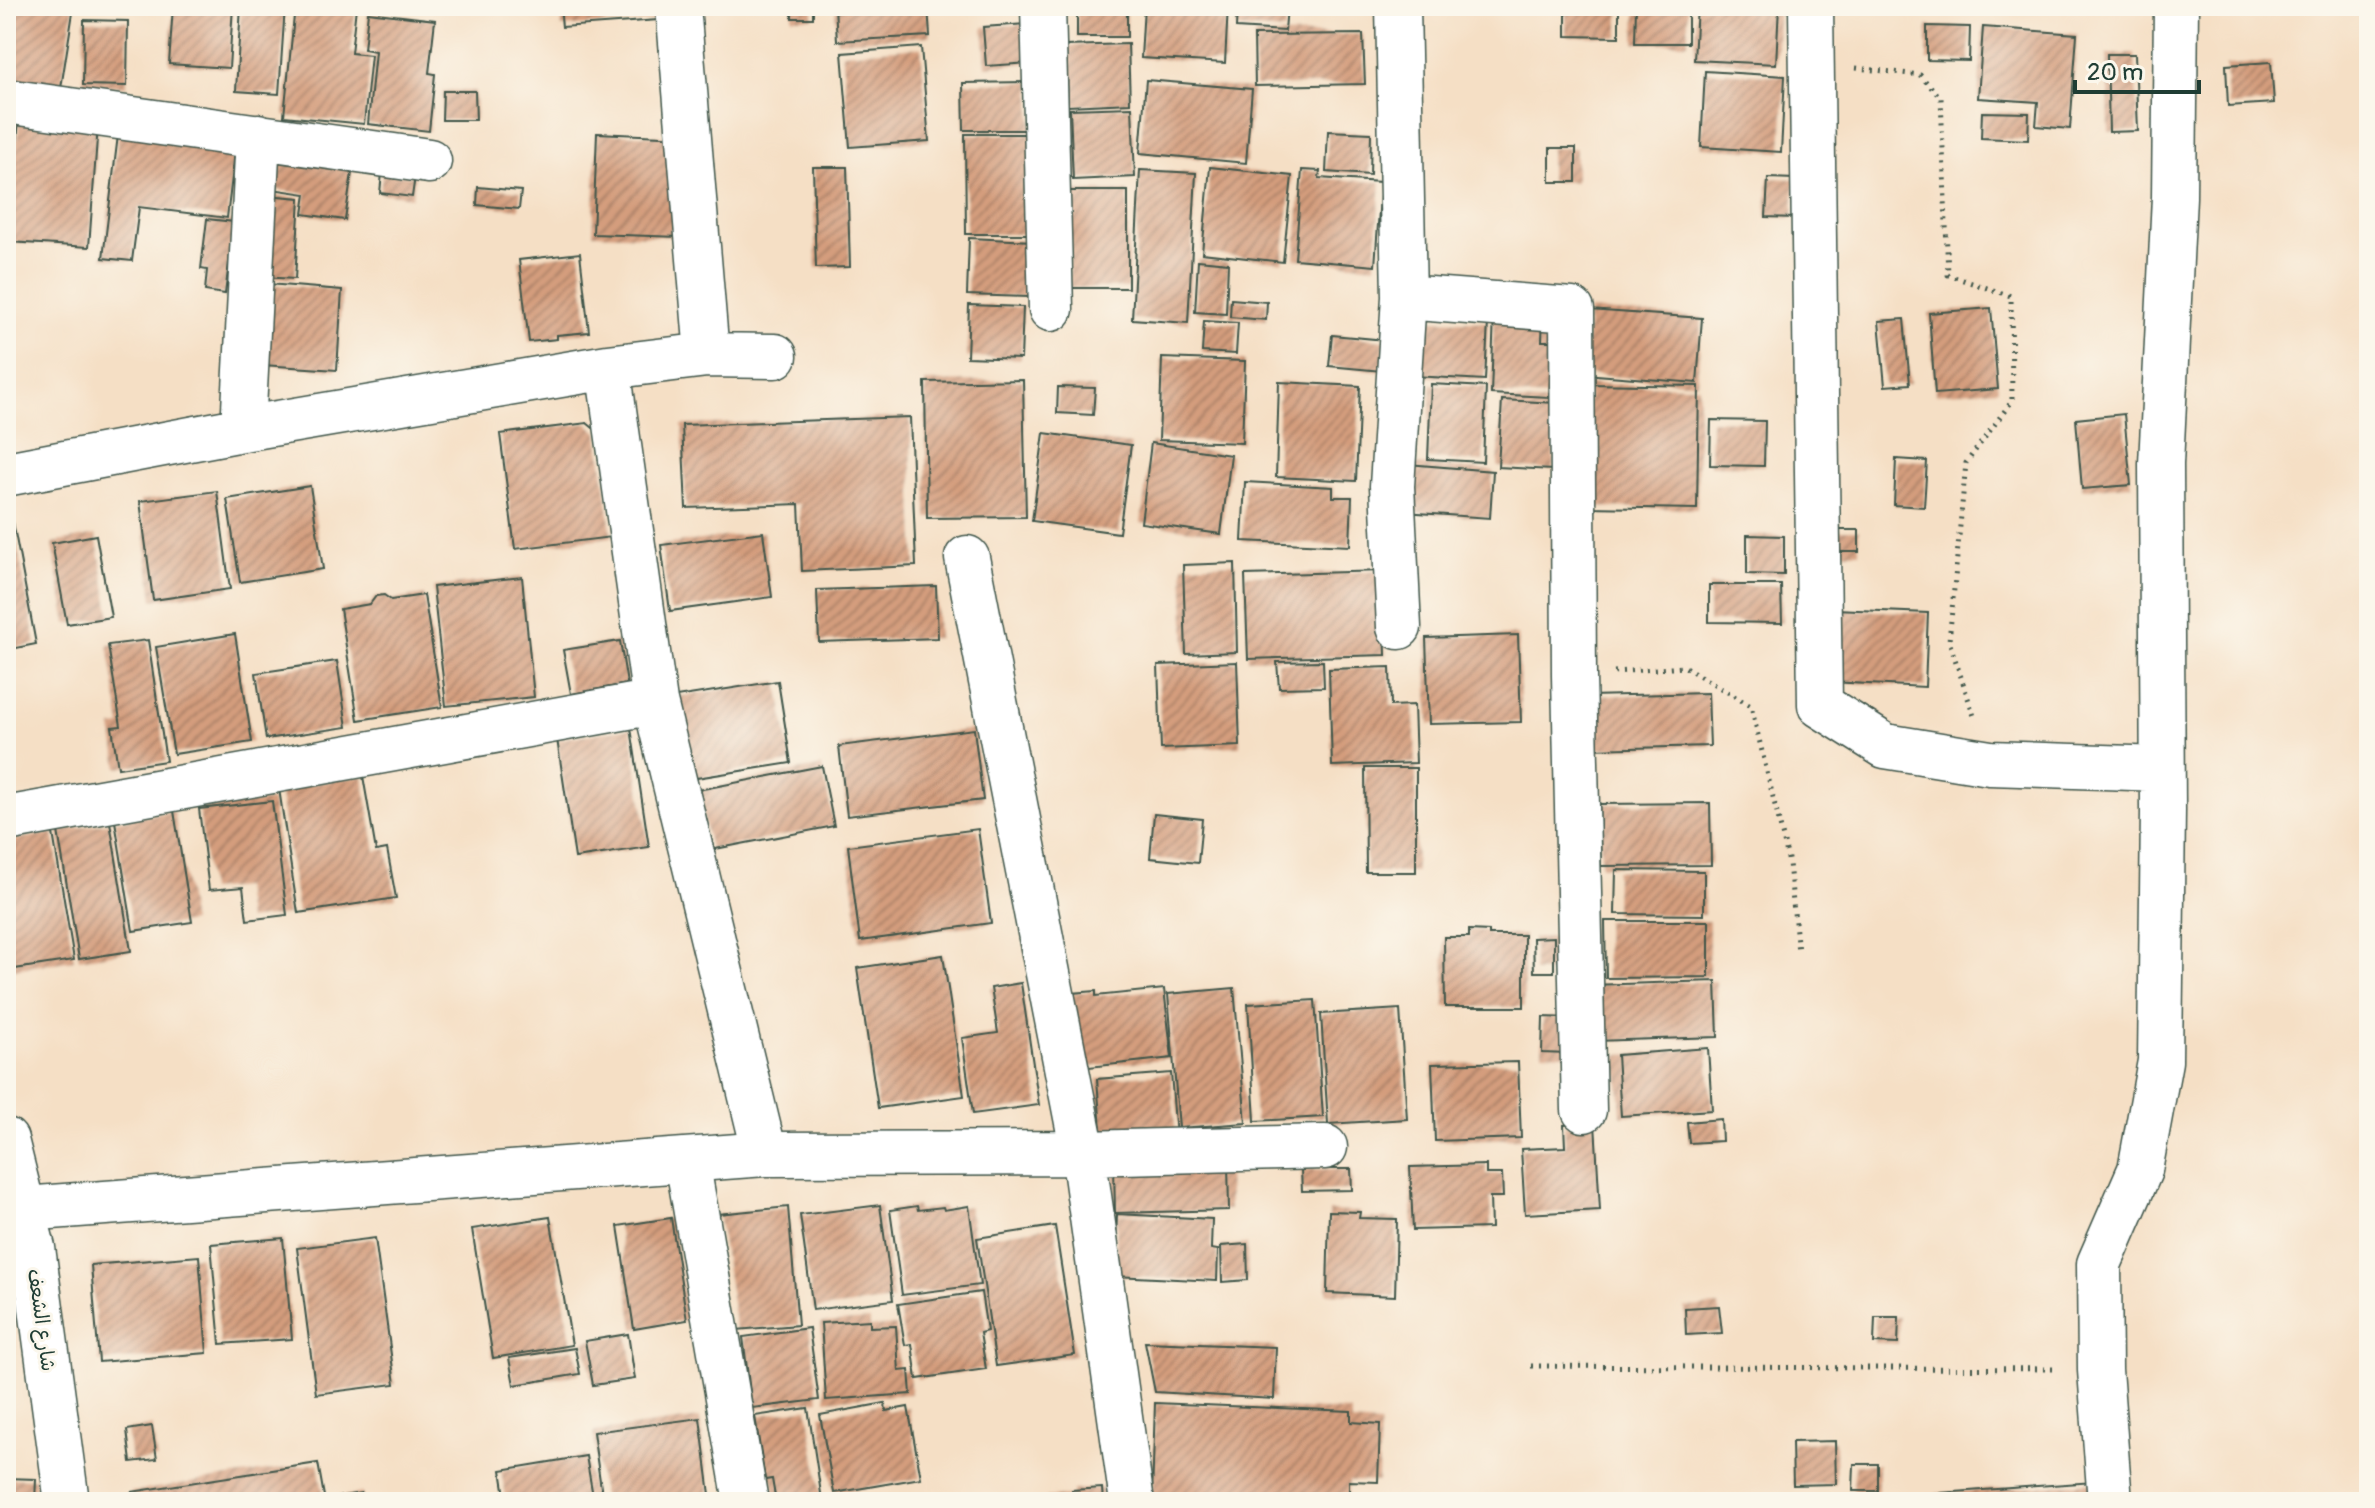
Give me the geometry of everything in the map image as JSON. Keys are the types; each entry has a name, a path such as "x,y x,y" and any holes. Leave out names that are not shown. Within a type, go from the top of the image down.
{"street":[{"path":"678,6 707,355"},
{"path":"1043,6 1051,309"},
{"path":"1398,6 1404,297 1392,486 1399,627"},
{"path":"1811,6 1820,705 1885,746 1990,763 2162,769"},
{"path":"2110,1502 2100,1370 2099,1264 2140,1170 2160,1061 2161,464 2174,197 2176,6"},
{"path":"6,101 429,161"},
{"path":"243,429 258,136"},
{"path":"1404,297 1572,310 1574,676 1584,1110"},
{"path":"6,474 243,429 608,367 707,355 775,356"},
{"path":"608,367 655,702 765,1154"},
{"path":"967,558 1083,1153 1132,1502"},
{"path":"6,819 655,702"},
{"name":"شارع الشعف","path":"6,1140 33,1248 67,1502"},
{"path":"24,1209 765,1154 1083,1153 1325,1147"},
{"path":"687,1160 746,1502"}],"path":[{"path":"1811,63 1920,75 1941,98 1948,275 2011,296 2012,401 1966,463 1949,641 1990,763"},
{"path":"1574,676 1685,667 1751,706 1789,863 1798,952"},
{"path":"1531,1366 2100,1370"}],"building":[{"path":"10,6 74,6 61,88 6,80 6,30"},
{"path":"173,6 233,6 229,68 169,64"},
{"path":"241,6 285,6 279,94 236,91"},
{"path":"295,6 356,7 351,53 371,55 364,124 284,116"},
{"path":"560,6 657,6 658,20 562,27"},
{"path":"792,6 813,6 813,18 792,18"},
{"path":"835,6 928,6 930,36 837,41"},
{"path":"1077,6 1127,6 1127,37 1077,37"},
{"path":"1144,6 1228,6 1225,63 1141,58"},
{"path":"1237,6 1287,6 1285,31 1236,28"},
{"path":"1566,6 1619,6 1619,37 1566,36"},
{"path":"1636,6 1688,6 1688,43 1635,43"},
{"path":"1697,6 1779,6 1776,64 1694,60"},
{"path":"368,12 435,20 429,73 435,74 429,131 368,124 375,51 364,49"},
{"path":"84,20 128,21 127,86 83,85"},
{"path":"1027,24 1030,63 986,66 983,27"},
{"path":"1927,26 1970,27 1969,61 1927,60"},
{"path":"1983,27 2077,34 2070,129 2036,126 2038,102 1978,98"},
{"path":"1363,34 1365,84 1255,86 1254,35"},
{"path":"1128,44 1130,103 1068,106 1066,46"},
{"path":"921,47 929,141 850,147 842,53"},
{"path":"2107,54 2135,54 2138,131 2109,132"},
{"path":"2271,62 2274,103 2228,106 2226,65"},
{"path":"1705,71 1785,76 1781,152 1701,147"},
{"path":"1146,80 1252,89 1246,163 1140,153"},
{"path":"1031,82 1032,130 964,130 963,83"},
{"path":"443,91 475,91 476,120 442,120"},
{"path":"1132,107 1135,177 1073,180 1070,109"},
{"path":"1982,112 2029,113 2028,140 1981,138"},
{"path":"19,118 98,125 89,247 9,242"},
{"path":"119,127 236,143 227,218 139,207 132,261 103,258"},
{"path":"1328,131 1371,133 1370,175 1326,172"},
{"path":"597,133 683,137 680,237 593,234"},
{"path":"965,134 1033,134 1034,234 966,234"},
{"path":"278,147 354,159 345,220 303,214 306,194 272,189"},
{"path":"1550,148 1576,148 1576,182 1550,182"},
{"path":"813,167 847,167 850,267 816,268"},
{"path":"1210,167 1292,176 1283,262 1202,253"},
{"path":"1140,170 1196,173 1188,323 1132,319"},
{"path":"1302,170 1320,171 1319,178 1381,182 1375,266 1295,259"},
{"path":"382,173 415,176 412,197 380,193"},
{"path":"1768,178 1795,179 1793,218 1766,217"},
{"path":"478,187 521,191 519,209 477,205"},
{"path":"1070,191 1128,191 1128,288 1069,288"},
{"path":"267,195 300,198 295,279 262,277"},
{"path":"207,219 234,222 225,294 205,291 207,270 201,269"},
{"path":"969,238 1032,241 1029,297 967,295"},
{"path":"580,253 589,332 529,342 519,260"},
{"path":"1198,260 1228,263 1226,314 1195,312"},
{"path":"268,284 342,290 337,370 263,365"},
{"path":"1231,299 1267,302 1266,320 1230,317"},
{"path":"969,305 1023,307 1021,359 967,357"},
{"path":"1991,308 1998,389 1935,394 1929,313"},
{"path":"1589,310 1702,318 1697,383 1584,374"},
{"path":"1494,314 1543,316 1542,341 1551,341 1549,397 1491,394"},
{"path":"1415,319 1488,322 1485,380 1413,376"},
{"path":"1904,319 1910,384 1885,386 1879,321"},
{"path":"1204,321 1238,323 1236,354 1202,352"},
{"path":"1332,335 1385,340 1382,371 1329,366"},
{"path":"1162,358 1245,361 1242,443 1159,440"},
{"path":"1023,380 1026,517 927,518 925,382"},
{"path":"1279,382 1360,386 1356,481 1276,477"},
{"path":"1431,384 1486,387 1483,462 1428,459"},
{"path":"1588,384 1699,386 1697,509 1587,507"},
{"path":"1058,387 1095,388 1093,415 1057,413"},
{"path":"1502,400 1557,403 1553,470 1498,467"},
{"path":"2124,414 2131,485 2082,489 2076,419"},
{"path":"910,417 916,566 802,571 799,504 686,508 682,425"},
{"path":"1711,420 1765,421 1764,466 1710,465"},
{"path":"587,423 598,432 612,537 515,549 500,434"},
{"path":"1044,433 1131,445 1119,533 1032,521"},
{"path":"1151,443 1231,455 1221,534 1141,523"},
{"path":"1896,459 1927,461 1924,507 1894,505"},
{"path":"1407,464 1493,471 1490,518 1404,512"},
{"path":"1245,482 1333,487 1333,497 1352,497 1350,546 1242,541"},
{"path":"310,486 323,569 240,582 227,499"},
{"path":"217,491 230,589 153,600 140,501"},
{"path":"13,522 36,644 6,650 6,524"},
{"path":"1838,530 1859,530 1859,552 1837,552"},
{"path":"763,532 772,597 670,611 661,545"},
{"path":"96,535 111,617 67,624 52,543"},
{"path":"1747,535 1784,536 1784,575 1747,574"},
{"path":"1235,563 1237,652 1186,654 1183,565"},
{"path":"1383,571 1386,655 1248,659 1245,575"},
{"path":"522,577 534,697 446,706 433,587"},
{"path":"1709,585 1781,585 1782,623 1709,622"},
{"path":"936,586 938,638 819,642 817,590"},
{"path":"384,595 391,600 424,595 442,707 358,720 340,609 370,604 376,596"},
{"path":"1834,609 1928,613 1925,687 1831,682"},
{"path":"235,634 252,742 174,754 156,647"},
{"path":"1518,635 1521,722 1429,724 1426,638"},
{"path":"148,640 166,761 118,768 112,727 121,726 108,645"},
{"path":"620,641 627,684 571,694 563,650"},
{"path":"337,661 347,727 266,739 256,673"},
{"path":"1323,661 1324,687 1279,688 1277,662"},
{"path":"1237,662 1240,746 1161,749 1158,665"},
{"path":"1390,667 1391,706 1414,705 1416,763 1332,766 1329,669"},
{"path":"778,681 791,763 690,779 676,697"},
{"path":"1708,693 1710,746 1590,749 1589,696"},
{"path":"631,728 649,847 575,858 557,739"},
{"path":"974,729 983,800 847,816 839,746"},
{"path":"822,766 834,826 710,850 698,790"},
{"path":"1365,768 1416,768 1416,872 1366,872"},
{"path":"363,776 376,851 387,849 396,898 298,913 279,789"},
{"path":"272,801 287,915 247,920 243,887 209,890 199,809"},
{"path":"1710,803 1711,865 1601,866 1599,804"},
{"path":"174,811 192,922 133,931 115,821"},
{"path":"1154,814 1202,819 1198,863 1150,858"},
{"path":"110,822 131,951 79,959 58,831"},
{"path":"978,829 991,923 860,941 848,846"},
{"path":"53,833 74,960 8,970 6,841"},
{"path":"1616,870 1704,871 1704,915 1615,914"},
{"path":"1605,921 1709,921 1709,977 1606,978"},
{"path":"1469,930 1489,931 1489,935 1524,935 1524,1007 1445,1007 1444,937 1469,937"},
{"path":"1554,937 1554,972 1534,972 1533,938"},
{"path":"943,955 964,1096 878,1108 857,968"},
{"path":"1716,981 1718,1037 1594,1041 1591,985"},
{"path":"1021,983 1039,1105 973,1114 962,1038 998,1033 991,988"},
{"path":"1234,988 1246,1123 1179,1128 1168,994"},
{"path":"1164,989 1172,1058 1080,1068 1072,993 1096,991 1096,996"},
{"path":"1315,1000 1323,1117 1255,1121 1248,1004"},
{"path":"1400,1009 1407,1119 1328,1124 1321,1014"},
{"path":"1543,1017 1569,1018 1568,1054 1542,1053"},
{"path":"1708,1048 1712,1110 1621,1116 1617,1055"},
{"path":"1518,1062 1521,1138 1435,1141 1432,1064"},
{"path":"1171,1073 1176,1136 1102,1142 1097,1079"},
{"path":"1721,1119 1722,1141 1689,1143 1687,1122"},
{"path":"1595,1123 1600,1210 1525,1214 1521,1149 1565,1147 1564,1125"},
{"path":"1228,1163 1229,1210 1115,1213 1114,1165"},
{"path":"1486,1165 1486,1174 1502,1174 1503,1197 1490,1197 1491,1228 1413,1230 1410,1167"},
{"path":"1301,1169 1351,1169 1352,1190 1302,1191"},
{"path":"880,1205 893,1300 813,1310 800,1215"},
{"path":"917,1206 918,1210 943,1207 944,1210 969,1206 980,1285 902,1295 890,1210"},
{"path":"788,1207 798,1325 736,1330 718,1214"},
{"path":"1329,1211 1360,1212 1359,1218 1397,1219 1395,1296 1327,1293"},
{"path":"1117,1214 1212,1219 1211,1249 1218,1250 1217,1281 1115,1276"},
{"path":"550,1217 572,1345 493,1358 472,1229"},
{"path":"671,1218 687,1320 634,1329 618,1226"},
{"path":"1055,1226 1075,1355 996,1366 977,1238"},
{"path":"283,1238 292,1339 220,1344 211,1244"},
{"path":"375,1238 395,1384 316,1394 297,1248"},
{"path":"1247,1244 1248,1280 1222,1282 1221,1246"},
{"path":"199,1256 207,1353 99,1362 91,1265"},
{"path":"981,1292 987,1331 980,1333 986,1369 917,1379 912,1344 905,1345 898,1304"},
{"path":"1719,1306 1722,1333 1686,1335 1685,1308"},
{"path":"1875,1317 1899,1317 1898,1344 1874,1343"},
{"path":"870,1320 870,1327 896,1326 899,1371 909,1370 911,1394 826,1400 821,1323"},
{"path":"809,1328 819,1400 752,1408 743,1337"},
{"path":"628,1334 635,1379 593,1385 585,1341"},
{"path":"1145,1342 1276,1347 1274,1399 1155,1392"},
{"path":"575,1348 580,1374 514,1385 509,1358"},
{"path":"885,1403 886,1411 908,1407 921,1478 834,1493 820,1415"},
{"path":"1155,1403 1351,1411 1351,1422 1380,1424 1378,1482 1349,1481 1349,1502 1152,1498"},
{"path":"808,1408 822,1500 776,1502 772,1479 765,1480 755,1416"},
{"path":"700,1418 711,1502 603,1502 593,1432"},
{"path":"152,1426 157,1459 131,1462 127,1430"},
{"path":"1835,1441 1836,1484 1793,1485 1792,1442"},
{"path":"586,1456 594,1502 506,1502 501,1470"},
{"path":"318,1463 325,1502 132,1502 131,1492"},
{"path":"1854,1464 1878,1464 1878,1491 1853,1491"},
{"path":"6,1478 36,1479 35,1502 6,1502"},
{"path":"2094,1482 2096,1502 1841,1502 1841,1500"},
{"path":"1102,1488 1103,1502 1047,1502 1047,1497 1072,1496 1072,1490"},
{"path":"362,1493 363,1502 330,1502 330,1498"}]}
